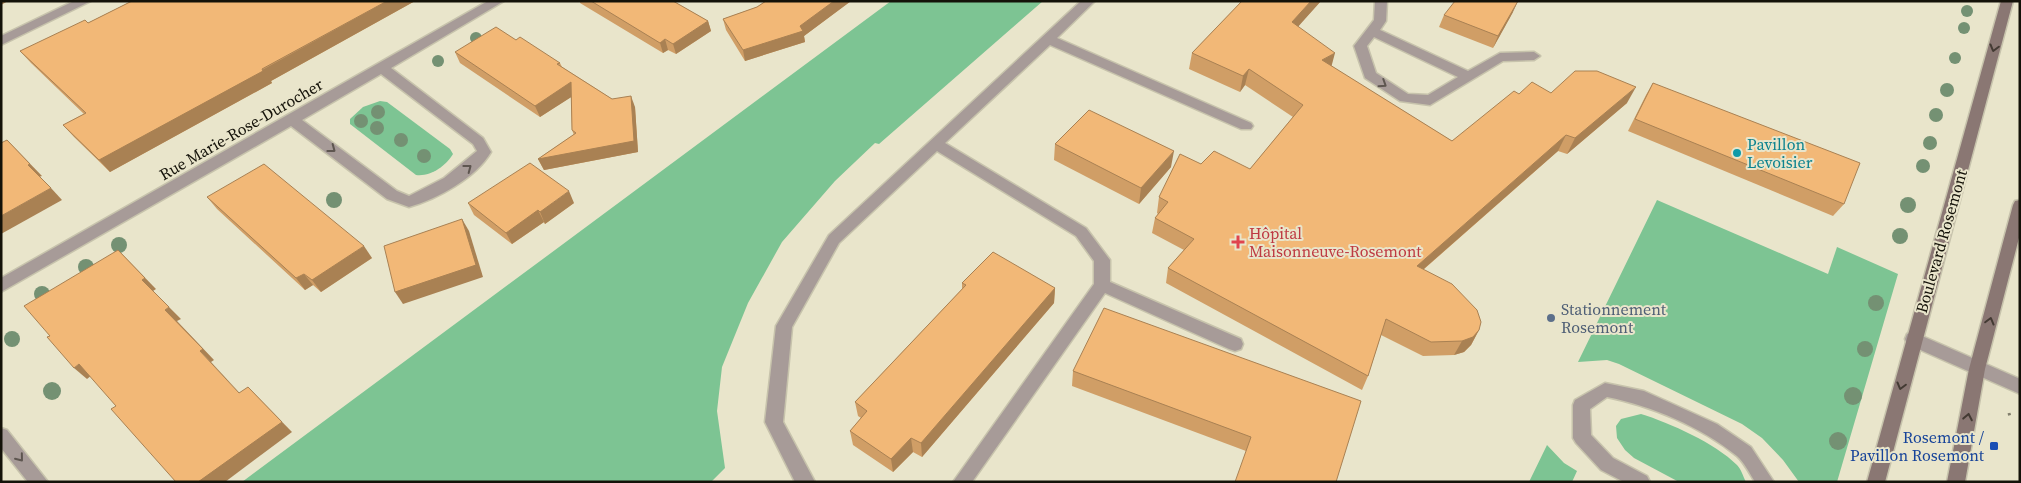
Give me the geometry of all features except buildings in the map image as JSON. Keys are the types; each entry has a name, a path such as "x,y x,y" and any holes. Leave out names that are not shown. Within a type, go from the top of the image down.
{"main road":[{"name":"Boulevard Rosemont","path":"1876,482 1913,339 2007,1"},
{"path":"1956,482 1977,369 2020,205"}],"street":[{"path":"1,41 86,1"},
{"name":"Rue Marie-Rose-Durocher","path":"1,286 498,1"},
{"path":"806,482 802,478 774,422 784,326 834,239 1089,1"},
{"path":"1381,1 1380,21 1360,46 1370,75 1405,98 1430,100 1500,57 1534,56"},
{"path":"1372,31 1467,76"},
{"path":"1048,39 1246,126"},
{"path":"293,120 392,195 409,202 433,193 473,165 484,152 478,141 382,68"},
{"path":"936,144 1081,232 1102,260 1102,285 962,482"},
{"path":"1102,285 1235,344"},
{"path":"1913,339 2020,387"},
{"path":"1641,482 1607,464 1582,438 1581,405 1605,390 1638,396 1711,429 1745,452 1764,482"},
{"path":"1,435 40,482"}],"green space":[{"path":"891,1 1043,1 879,144 875,143 835,181 782,242 748,303 722,367 717,411 725,468 711,482 242,482"},
{"path":"380,101 387,102 450,149 453,154 450,158 432,172 416,175 350,124 350,119 363,107"},
{"path":"1657,200 1828,274 1837,247 1898,274 1837,482 1799,482 1783,460 1762,438 1742,424 1619,364 1607,360 1578,362"},
{"path":"1641,414 1678,428 1717,449 1737,465 1746,482 1679,482 1634,458 1625,450 1617,438 1616,426 1621,419"},
{"path":"1547,445 1564,463 1577,471 1572,482 1529,482"}],"place":[{"name":"Pavillon Levoisier","path":"1737,153"},
{"name":"Hôpital Maisonneuve-Rosemont","path":"1238,242"},
{"name":"Stationnement Rosemont","path":"1551,318"},
{"name":"Rosemont / Pavillon Rosemont","path":"1994,446"}]}
